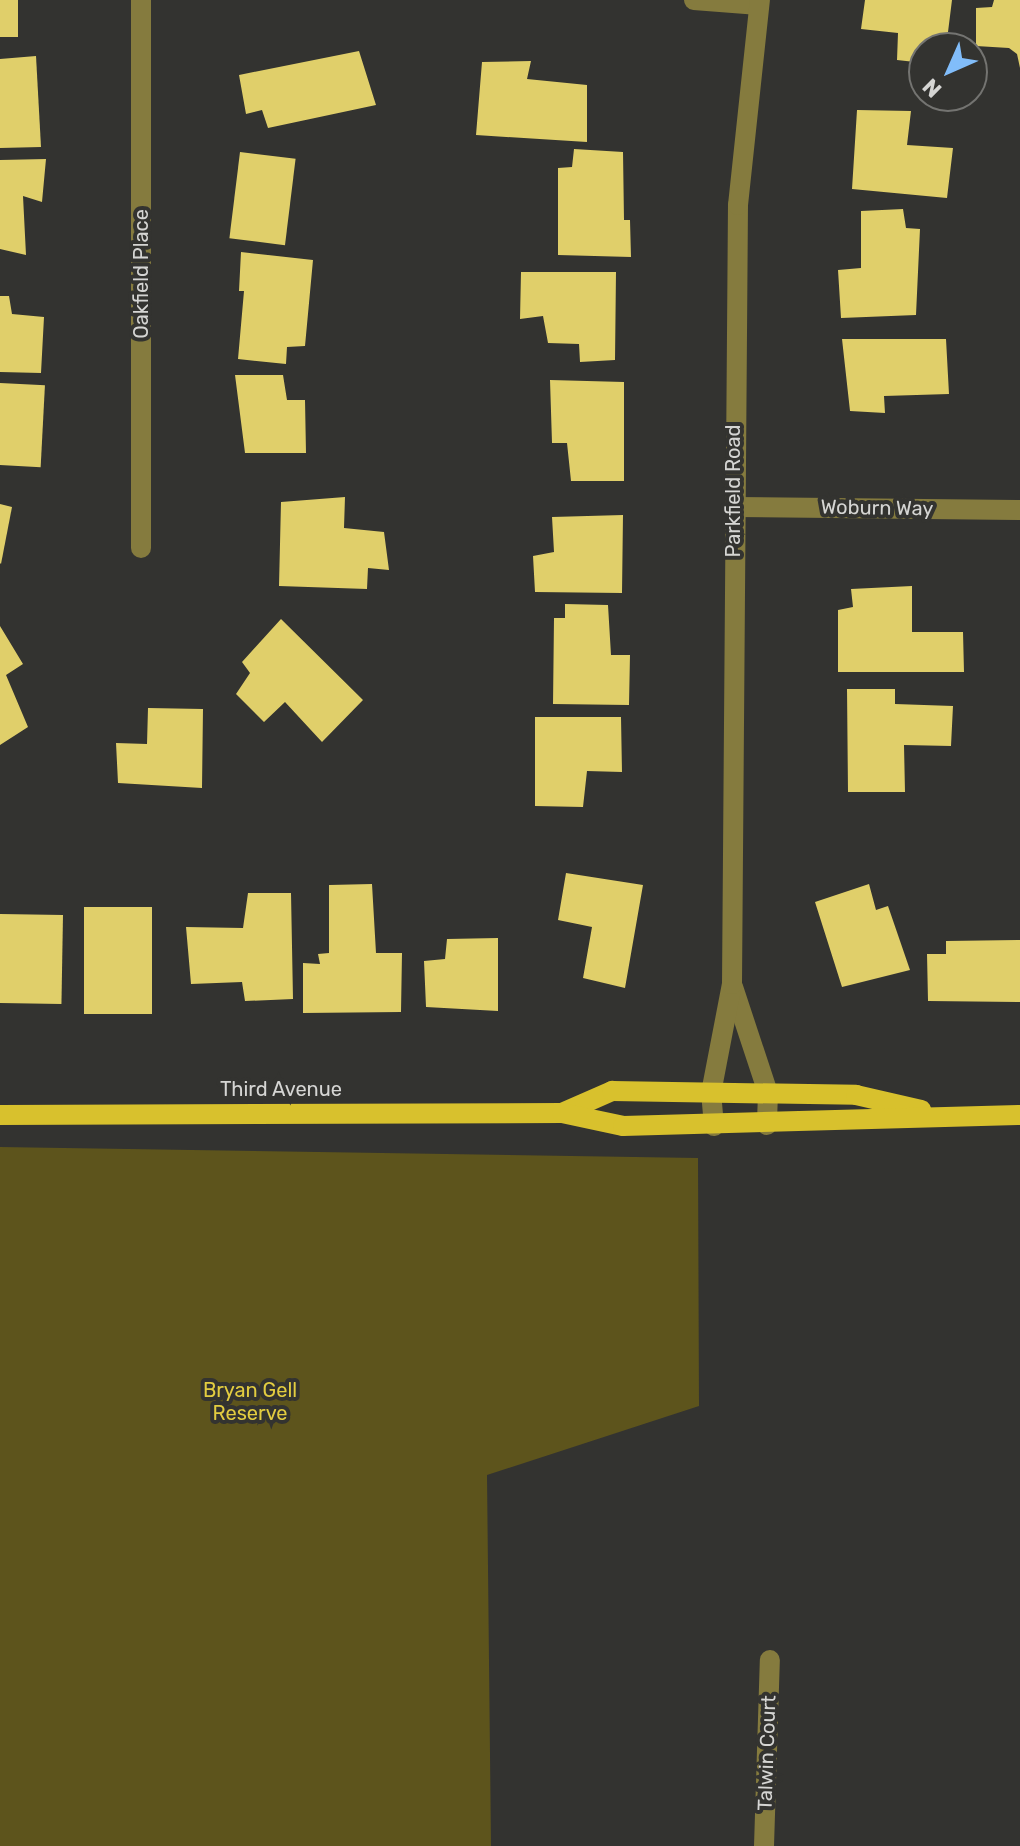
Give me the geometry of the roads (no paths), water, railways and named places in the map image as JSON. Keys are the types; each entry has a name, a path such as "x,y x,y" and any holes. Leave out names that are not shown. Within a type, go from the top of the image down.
{"main road":[{"name":"Third Avenue","path":"562,1113 612,1091 856,1095 941,1115"},
{"name":"Third Avenue","path":"0,1115 562,1113 623,1126 767,1125 941,1115 1020,1115"}],"street":[{"name":"Oakfield Place","path":"141,0 141,548"},
{"path":"694,0 760,2"},
{"name":"Parkfield Road","path":"714,1126 711,1093 732,984 738,205 760,2"},
{"name":"Woburn Way","path":"735,507 1020,510"},
{"name":"Parkfield Road","path":"732,984 768,1093 767,1125"},
{"name":"Talwin Court","path":"764,1846 770,1660"}],"park label":[{"name":"Bryan Gell Reserve","path":"250,1402"}]}
